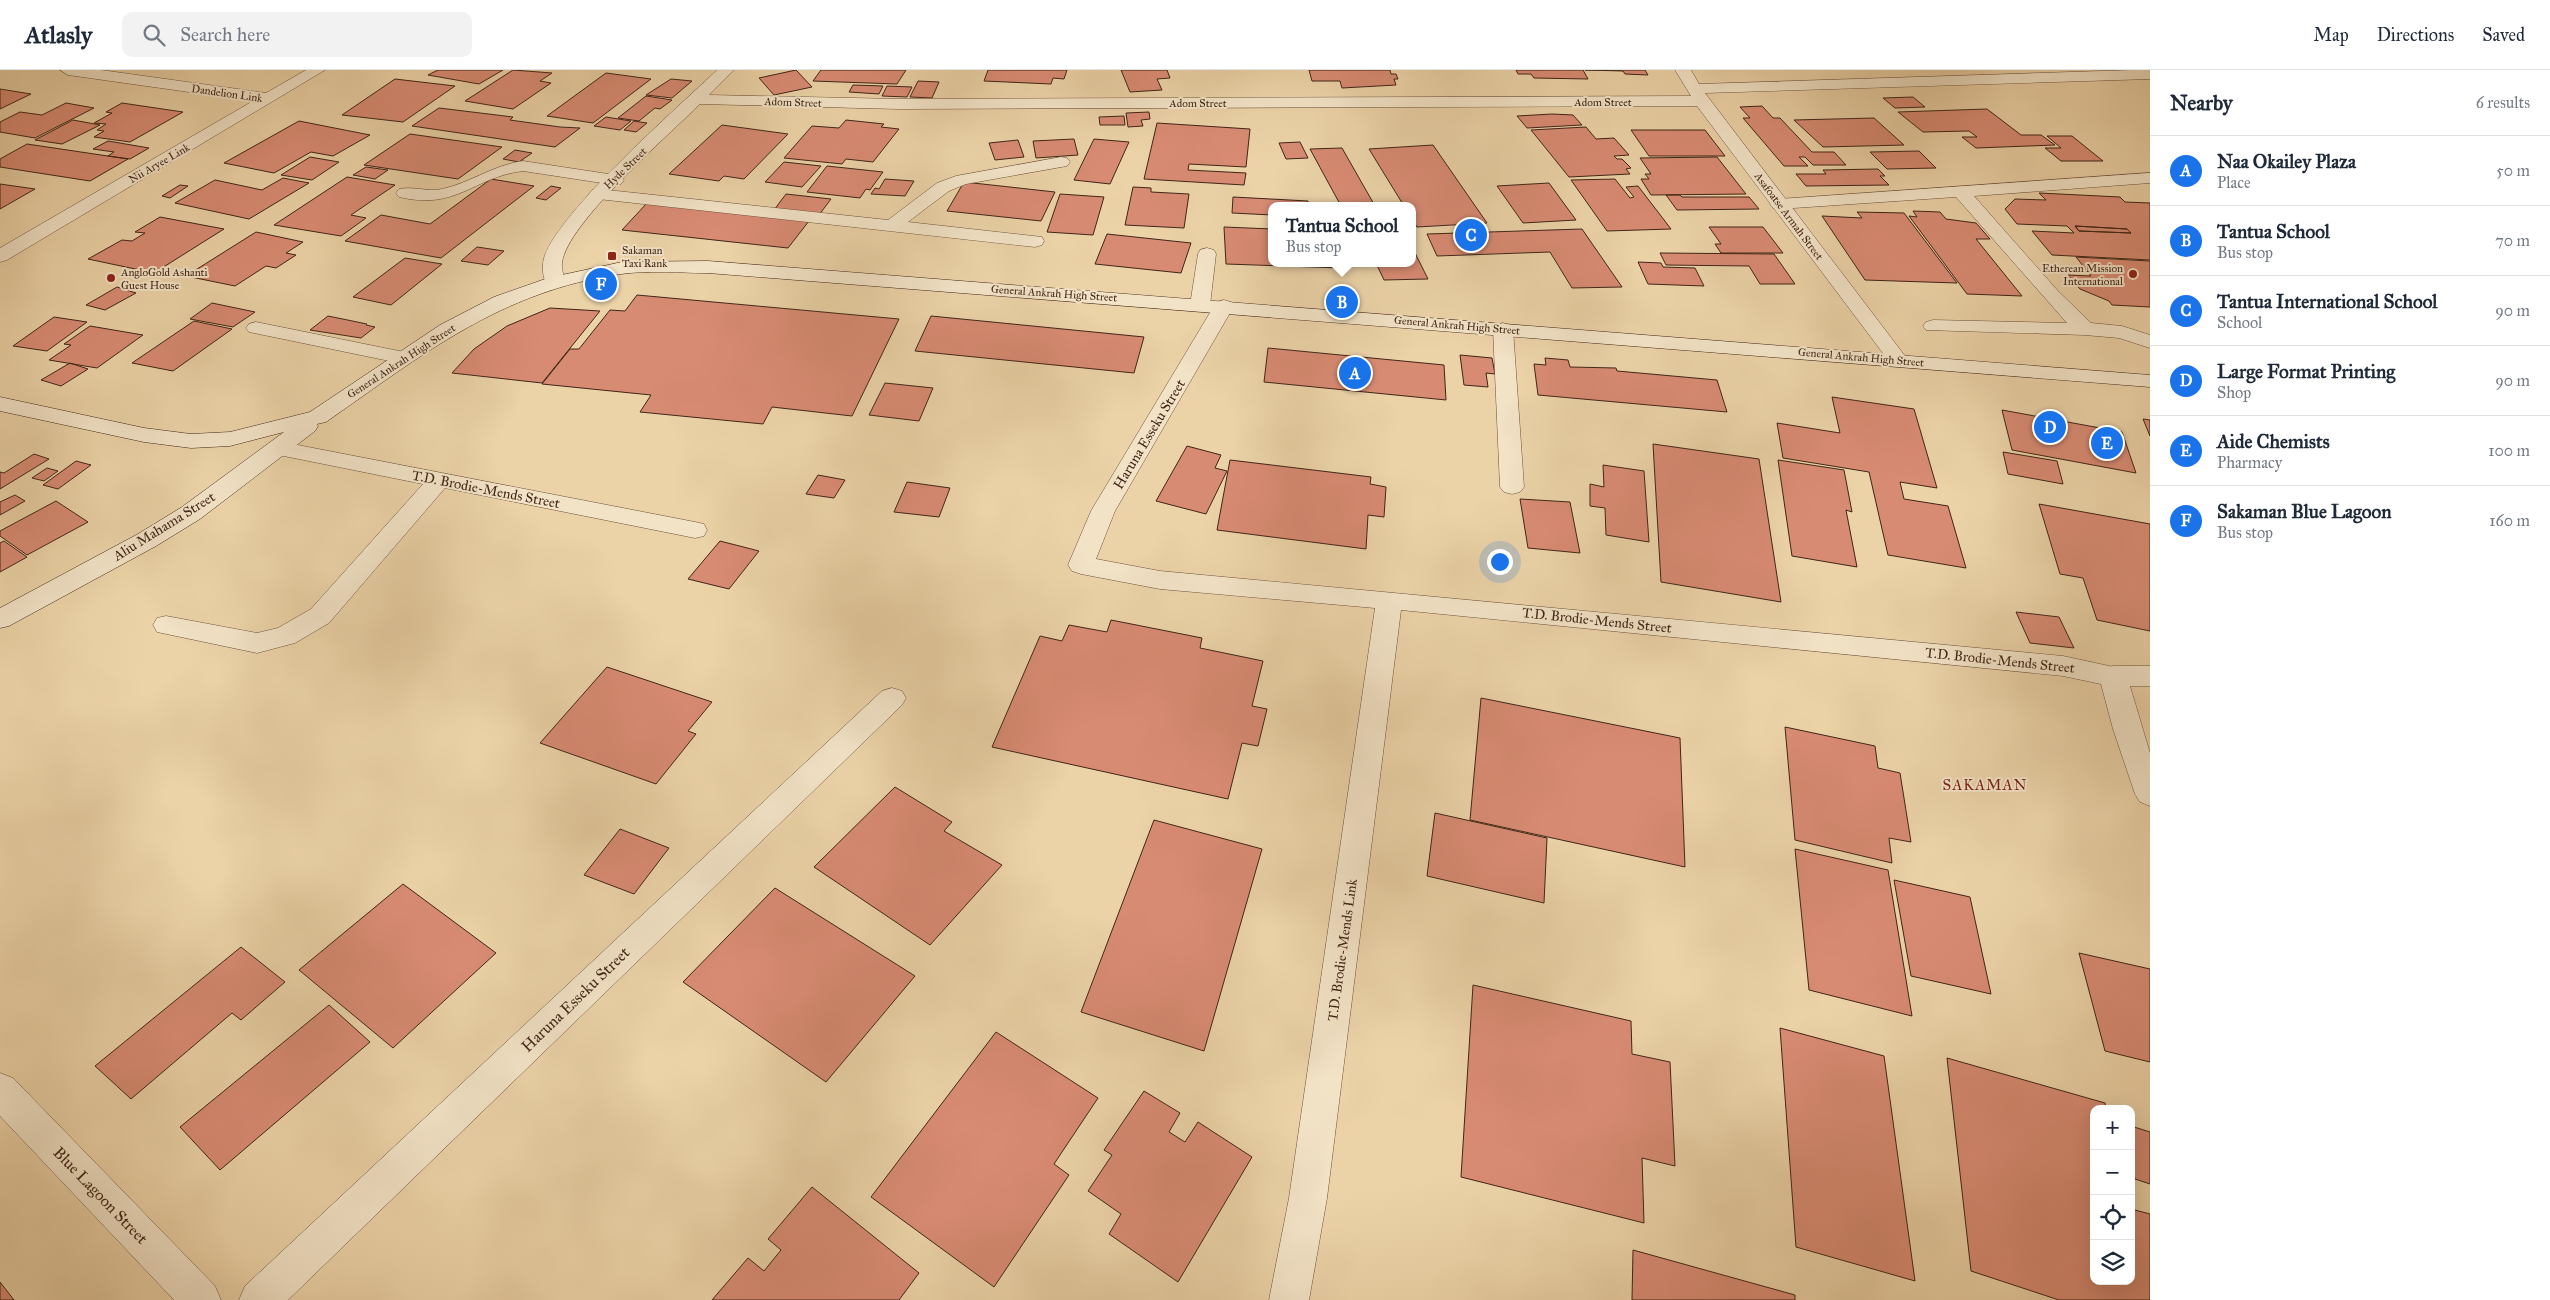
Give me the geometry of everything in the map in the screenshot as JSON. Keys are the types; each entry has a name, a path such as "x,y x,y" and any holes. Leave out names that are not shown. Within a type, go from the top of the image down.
{"street":[{"name":"Dandelion Link","path":"68,70 268,98"},
{"name":"Nii Aryee Link","path":"0,256 317,70"},
{"name":"Hyde Street","path":"554,282 552,263 556,250 564,236 598,194 615,180 695,98 726,70"},
{"name":"Asafoatse Armah Street","path":"1684,70 1699,95 1779,204 1898,360"},
{"name":"Adom Street","path":"695,98 899,104 1699,95 2150,74"},
{"path":"891,226 943,187 962,180 1061,162"},
{"path":"405,193 428,196 446,194 507,168 523,166 615,180"},
{"path":"1779,204 2150,178"},
{"path":"1959,190 2051,295 2085,329"},
{"path":"598,194 1036,241"},
{"path":"1200,304 1207,254"},
{"name":"General Ankrah High Street","path":"0,404 144,435 191,441 230,439 318,417 447,329 501,301 554,282 622,268 708,267 1200,304 2150,381"},
{"name":"Haruna Esseku Street","path":"1081,565 1103,510 1224,306"},
{"path":"1934,326 2085,329 2122,332 2150,342"},
{"path":"256,328 404,358"},
{"path":"1503,329 1512,487"},
{"name":"Aliu Mahama Street","path":"0,619 147,540 190,513 246,473 318,417"},
{"path":"191,441 224,455 246,473"},
{"name":"T.D. Brodie-Mends Street","path":"278,448 695,530"},
{"path":"166,625 257,643 286,636 320,616 440,480"},
{"name":"T.D. Brodie-Mends Street","path":"1081,565 1160,580 1389,600 2063,666 2113,676 2150,676"},
{"name":"T.D. Brodie-Mends Link","path":"1289,1300 1308,1198 1389,600"},
{"path":"2113,676 2127,729 2150,794"},
{"name":"Haruna Esseku Street","path":"259,1300 892,698"},
{"name":"Blue Lagoon Street","path":"0,1090 202,1300"}],"building":[{"path":"438,70 503,70 479,84 428,75"},
{"path":"513,70 552,73 540,81 551,83 513,109 465,101"},
{"path":"796,70 812,87 774,95 759,78"},
{"path":"821,70 906,70 897,84 813,81"},
{"path":"988,70 1067,70 1064,79 1053,78 1051,84 984,81"},
{"path":"1121,70 1167,70 1170,78 1157,79 1162,90 1130,92"},
{"path":"1309,70 1390,70 1391,74 1396,74 1398,79 1394,79 1396,85 1342,88 1340,81 1312,81"},
{"path":"1516,70 1583,70 1588,79 1534,78 1531,74 1518,74"},
{"path":"1585,70 1645,70 1648,75 1625,74 1623,71"},
{"path":"606,73 651,79 593,123 547,116"},
{"path":"395,79 455,86 403,122 342,115"},
{"path":"671,79 692,81 672,98 646,95"},
{"path":"918,81 939,82 932,98 910,97"},
{"path":"853,85 883,86 879,94 849,92"},
{"path":"887,86 912,87 907,97 882,96"},
{"path":"0,89 31,94 0,109"},
{"path":"646,96 672,100 660,109 655,108 639,121 618,118"},
{"path":"1913,97 1925,107 1895,108 1883,98"},
{"path":"66,103 94,108 35,138 0,132 0,122 20,112 42,115"},
{"path":"122,103 183,112 130,142 94,137 104,131 97,130 106,124 94,123 112,113 106,112"},
{"path":"1762,106 1773,118 1780,118 1812,152 1834,152 1846,165 1813,165 1805,157 1799,157 1808,166 1784,166 1743,118 1750,118 1740,107"},
{"path":"439,108 513,117 510,120 580,128 555,147 412,126"},
{"path":"1987,109 2021,135 2041,135 2055,145 1976,148 1962,137 1977,137 1969,131 1923,132 1898,112"},
{"path":"1149,112 1150,119 1141,120 1143,126 1128,127 1126,113"},
{"path":"1573,115 1582,125 1527,128 1517,116"},
{"path":"1124,116 1125,125 1100,125 1099,117"},
{"path":"606,117 631,121 620,130 594,126"},
{"path":"1874,118 1904,145 1823,147 1794,120"},
{"path":"73,120 100,125 62,144 35,140"},
{"path":"846,120 884,124 881,127 899,129 873,162 846,159 842,164 784,158 812,126 839,128"},
{"path":"299,121 370,135 333,156 311,152 274,173 224,163"},
{"path":"634,121 647,123 636,132 624,130"},
{"path":"1157,123 1250,129 1246,167 1189,164 1188,170 1246,173 1244,185 1144,179"},
{"path":"722,125 788,134 744,179 724,176 719,181 669,174"},
{"path":"1586,127 1596,139 1614,138 1629,155 1614,156 1617,159 1622,159 1631,168 1626,169 1630,174 1569,177 1531,130"},
{"path":"1631,130 1705,130 1725,156 1649,156"},
{"path":"410,134 502,147 458,179 364,165"},
{"path":"2047,136 2072,136 2103,161 2061,161 2045,148 2061,148"},
{"path":"1074,139 1078,155 1036,158 1033,141"},
{"path":"1094,139 1129,142 1110,184 1074,180"},
{"path":"1018,140 1024,157 995,160 989,143"},
{"path":"108,141 149,148 130,159 108,156 114,152 93,149"},
{"path":"1300,142 1308,158 1286,159 1279,143"},
{"path":"27,144 128,159 90,181 0,167 0,159"},
{"path":"1433,145 1487,223 1417,227 1416,202 1402,202 1369,149"},
{"path":"1342,148 1373,202 1339,202 1310,149"},
{"path":"515,150 532,153 519,162 503,159"},
{"path":"1919,151 1936,168 1887,169 1870,152"},
{"path":"310,157 339,162 312,180 281,175"},
{"path":"1717,157 1746,194 1651,195 1641,179 1649,179 1645,174 1651,174 1640,158"},
{"path":"784,162 821,166 802,187 765,182"},
{"path":"827,166 883,172 870,190 866,189 860,198 807,192"},
{"path":"366,167 388,170 375,179 353,175"},
{"path":"1878,169 1885,176 1880,176 1889,185 1806,186 1796,174 1826,174 1823,170"},
{"path":"347,177 395,185 351,215 366,218 341,236 274,225"},
{"path":"283,178 309,183 249,219 175,203 215,180 262,190"},
{"path":"491,179 534,186 441,258 345,241 381,215 430,224"},
{"path":"885,179 914,181 905,196 871,194 875,188 879,189"},
{"path":"1615,179 1630,198 1634,197 1626,187 1638,186 1671,229 1607,231 1571,180"},
{"path":"964,182 1055,192 1041,221 947,211"},
{"path":"1549,183 1576,220 1523,223 1497,186"},
{"path":"0,184 35,189 0,209"},
{"path":"180,185 188,186 170,198 162,196"},
{"path":"551,186 561,188 546,200 536,198"},
{"path":"1133,187 1151,188 1151,192 1189,194 1184,228 1125,225"},
{"path":"2039,193 2120,197 2125,202 2150,203 2150,260 2052,255 2032,231 2074,233 2067,226 2017,224 2005,209 2015,199 2046,200","holes":["2075,226 2127,229 2131,233 2079,231"]},
{"path":"786,194 831,199 819,215 774,210"},
{"path":"1060,194 1104,197 1093,235 1047,232"},
{"path":"1666,195 1680,195 1682,197 1749,197 1759,209 1677,210"},
{"path":"1233,197 1308,201 1268,202 1268,215 1232,213"},
{"path":"647,203 809,221 788,248 622,230"},
{"path":"1913,211 1940,212 1946,219 1976,223 1990,239 1976,239 2022,296 1967,294 1909,216 1917,217"},
{"path":"1857,212 1904,213 1957,283 1865,280 1822,216 1862,218"},
{"path":"160,217 224,229 154,273 88,259 122,240 132,241 145,233 135,232"},
{"path":"2075,226 2127,229 2131,233 2079,231"},
{"path":"1224,227 1268,229 1268,265 1226,264"},
{"path":"1709,227 1763,227 1783,253 1721,253 1715,244 1721,244"},
{"path":"1582,229 1622,287 1572,288 1550,252 1437,256 1427,234"},
{"path":"256,232 303,242 286,253 296,255 276,268 266,266 235,286 186,276"},
{"path":"1107,234 1191,243 1181,273 1095,264"},
{"path":"477,247 504,251 488,265 461,261"},
{"path":"1660,253 1774,254 1795,284 1760,284 1749,266 1666,265"},
{"path":"1416,255 1428,279 1384,280 1378,267 1416,267"},
{"path":"2076,257 2150,261 2150,307 2112,305 2109,301 2080,289 2068,275 2091,276"},
{"path":"405,258 442,264 391,305 353,297"},
{"path":"1638,262 1661,263 1663,267 1695,268 1704,286 1648,284"},
{"path":"117,287 136,293 105,310 86,305"},
{"path":"637,295 899,319 852,416 772,407 763,424 640,412 651,395 542,384 570,349 579,349 610,310 625,311"},
{"path":"212,303 255,312 233,327 190,319"},
{"path":"550,308 600,311 542,383 452,373 474,349 507,326"},
{"path":"328,316 375,327 361,338 310,330"},
{"path":"931,316 1144,337 1134,373 915,351"},
{"path":"54,317 87,322 47,351 13,346"},
{"path":"194,321 232,329 173,371 132,363"},
{"path":"90,326 143,335 97,368 49,360 71,345 64,344"},
{"path":"1268,348 1444,365 1446,400 1264,382"},
{"path":"1460,355 1492,358 1495,374 1486,373 1488,387 1464,385"},
{"path":"1545,358 1568,360 1570,367 1616,368 1617,371 1717,380 1727,412 1538,395 1534,364 1546,365"},
{"path":"70,363 88,369 61,386 41,380"},
{"path":"885,383 933,388 919,421 869,415"},
{"path":"1832,397 1914,409 1937,488 1900,482 1904,499 1948,506 1966,568 1888,555 1869,472 1783,458 1777,423 1840,433"},
{"path":"2002,410 2122,432 2136,473 2012,450"},
{"path":"2143,419 2150,420 2150,436"},
{"path":"1653,444 1759,459 1781,602 1661,582"},
{"path":"1187,446 1221,455 1215,468 1227,471 1206,514 1156,501"},
{"path":"2003,452 2057,461 2063,484 2008,474"},
{"path":"34,454 49,459 0,489 0,472 4,473"},
{"path":"1230,460 1371,477 1370,484 1386,487 1384,517 1368,515 1366,549 1217,530"},
{"path":"1778,460 1844,470 1852,512 1846,510 1857,567 1792,556"},
{"path":"76,461 91,465 58,489 43,485"},
{"path":"1603,465 1644,471 1649,542 1606,535 1605,508 1590,506 1590,484 1604,487"},
{"path":"47,468 58,471 44,481 32,478"},
{"path":"818,475 845,480 834,498 806,494"},
{"path":"907,482 950,488 939,517 894,512"},
{"path":"15,495 25,501 0,515 0,502"},
{"path":"1520,499 1570,502 1580,553 1528,548"},
{"path":"56,501 88,522 27,555 0,536 0,531"},
{"path":"2039,504 2150,524 2150,631 2097,620 2083,578 2060,574"},
{"path":"4,541 27,557 0,572 0,543"},
{"path":"720,541 759,551 729,589 688,579"},
{"path":"2016,612 2059,617 2074,648 2030,643"},
{"path":"1111,620 1202,638 1200,648 1263,661 1252,706 1267,709 1258,746 1242,743 1228,799 992,747 1040,636 1062,641 1069,625 1107,632"},
{"path":"607,667 712,702 688,731 696,734 656,784 540,743"},
{"path":"1481,698 1680,738 1685,867 1470,820"},
{"path":"1785,727 1875,746 1878,768 1900,773 1911,842 1889,838 1892,863 1795,840"},
{"path":"895,787 952,822 944,831 1002,865 930,945 814,867"},
{"path":"1435,813 1547,838 1544,903 1427,876"},
{"path":"1154,820 1262,849 1204,1051 1081,1012"},
{"path":"620,829 669,848 634,894 584,875"},
{"path":"1795,849 1888,870 1912,1016 1809,990"},
{"path":"1894,880 1970,897 1991,994 1911,976"},
{"path":"403,884 496,953 393,1048 299,970"},
{"path":"775,888 915,976 826,1082 683,982"},
{"path":"241,947 285,982 241,1020 232,1013 131,1099 95,1066"},
{"path":"2079,953 2150,969 2150,1062 2105,1051"},
{"path":"1473,985 1631,1021 1632,1054 1670,1062 1675,1166 1642,1158 1644,1223 1461,1177"},
{"path":"329,1005 370,1042 220,1170 180,1127"},
{"path":"1780,1028 1884,1056 1915,1281 1796,1247"},
{"path":"996,1032 1098,1098 1054,1164 1069,1175 994,1287 871,1197"},
{"path":"1947,1058 2105,1103 2105,1105 2090,1105 2090,1285 2135,1285 2135,1210 2150,1214 2150,1300 2059,1300 1971,1271"},
{"path":"1144,1091 1180,1113 1169,1132 1185,1142 1198,1122 1252,1157 1178,1282 1109,1234 1121,1214 1088,1191 1112,1155 1104,1150"},
{"path":"2135,1127 2150,1132 2150,1184 2135,1179"},
{"path":"812,1187 919,1273 899,1300 712,1300 748,1258 764,1271 781,1250 768,1239"},
{"path":"1633,1250 1795,1295 1795,1300 1632,1300"},
{"path":"0,1282 14,1300 0,1300"}],"place":[{"name":"Tantua International School","path":"1471,235"},
{"name":"Sakaman Taxi Rank","path":"612,256"},
{"name":"Etherean Mission International","path":"2133,274"},
{"name":"AngloGold Ashanti Guest House","path":"111,278"},
{"name":"Sakaman Blue Lagoon","path":"601,284"},
{"name":"Tantua School","path":"1342,302"},
{"name":"Naa Okailey Plaza","path":"1355,373"},
{"name":"Large Format Printing","path":"2050,427"},
{"name":"Aide Chemists","path":"2107,443"}],"district":[{"name":"SAKAMAN","path":"1985,785"}]}
